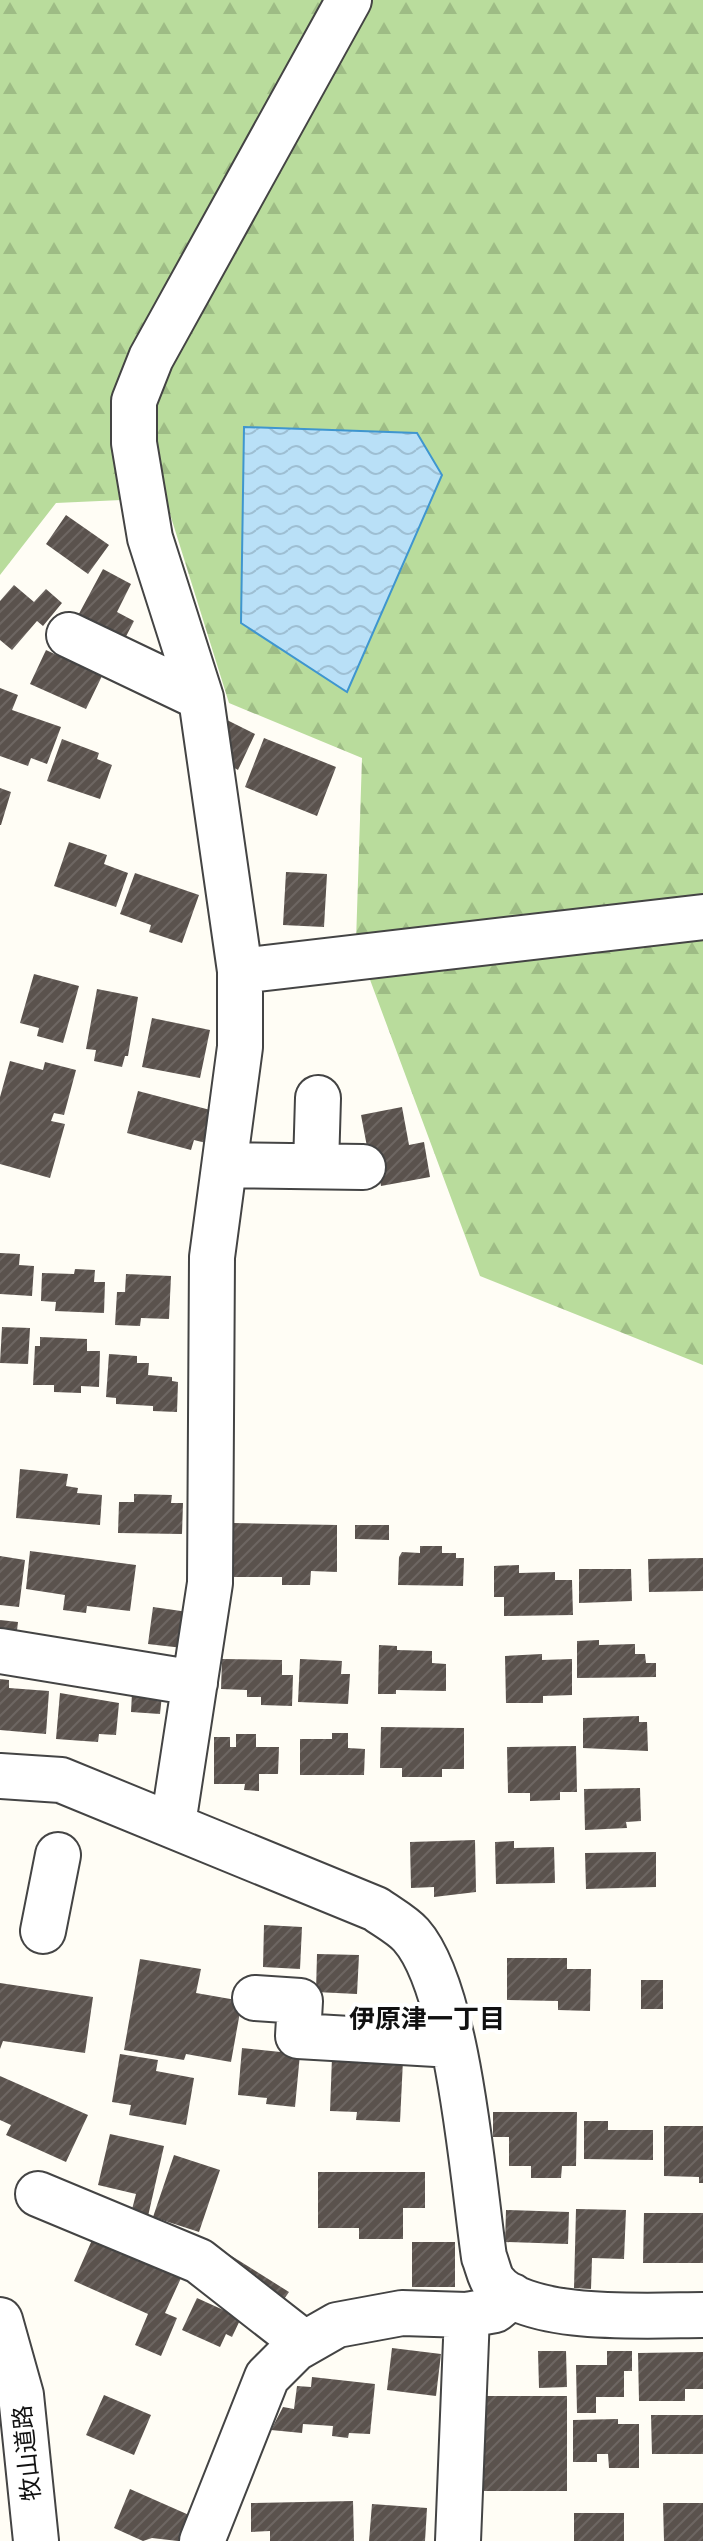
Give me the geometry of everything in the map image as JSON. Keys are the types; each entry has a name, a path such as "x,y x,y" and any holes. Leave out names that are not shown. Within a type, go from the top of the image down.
{"street":[{"path":"173,1824 210,1583 212,1257 240,1047 240,971 201,698 150,538 134,443 134,401 151,358 349,0"},
{"path":"69,635 201,698"},
{"path":"240,971 703,917"},
{"path":"316,1166 318,1098"},
{"path":"225,1165 363,1167"},
{"path":"0,1651 195,1683"},
{"path":"0,1776 61,1780 376,1909 411,1936 440,1992 453,2045 484,2257 493,2281 512,2296 583,2315 703,2315"},
{"path":"43,1931 58,1855"},
{"path":"255,1998 300,2001 298,2036 453,2045"},
{"path":"38,2194 199,2261 304,2343"},
{"path":"202,2541 267,2377 304,2343 337,2325 350,2322 402,2313 467,2315 495,2310 512,2296"},
{"path":"458,2541 467,2315"},
{"name":"牧山道路","path":"0,2320 21,2395 36,2541"}],"green space":[{"path":"0,0 703,0 703,1365 480,1276 356,942 362,758 229,703 165,498 56,503 0,575"}],"water":[{"path":"244,427 417,433 442,475 347,692 241,623"}],"building":[{"path":"66,515 109,545 88,574 46,544"},
{"path":"103,569 131,584 117,612 134,621 120,648 74,623"},
{"path":"14,585 34,602 46,589 62,603 43,626 37,621 12,650 0,640 0,601"},
{"path":"46,650 102,676 86,709 30,684"},
{"path":"0,688 18,695 12,710 61,727 47,764 31,758 28,766 0,756"},
{"path":"227,720 255,734 238,770 229,765"},
{"path":"264,738 336,767 317,816 245,787"},
{"path":"62,739 99,753 97,759 112,765 100,799 47,781"},
{"path":"0,788 11,792 1,825 0,825"},
{"path":"69,842 107,855 104,864 128,873 116,907 54,886"},
{"path":"286,872 327,874 324,927 283,925"},
{"path":"135,873 199,895 182,943 149,932 151,925 120,914"},
{"path":"34,974 79,986 63,1043 37,1036 39,1028 20,1023"},
{"path":"97,989 138,997 128,1056 125,1056 122,1067 94,1061 96,1050 86,1049"},
{"path":"152,1018 210,1030 200,1078 142,1067"},
{"path":"10,1061 43,1070 45,1062 76,1070 64,1115 54,1113 51,1121 65,1124 50,1178 0,1164 0,1097"},
{"path":"138,1091 214,1111 206,1143 194,1140 191,1150 127,1133"},
{"path":"402,1107 409,1145 424,1142 430,1177 381,1186 375,1151 368,1152 361,1115"},
{"path":"0,1253 20,1254 19,1265 34,1266 32,1296 0,1294"},
{"path":"75,1269 95,1270 94,1282 105,1282 104,1313 55,1311 56,1302 41,1301 42,1273 74,1274"},
{"path":"126,1274 171,1276 169,1319 141,1318 140,1326 115,1325 117,1292 125,1292"},
{"path":"2,1327 30,1328 28,1364 0,1363"},
{"path":"40,1337 87,1339 87,1351 100,1351 99,1387 81,1386 81,1393 54,1392 54,1385 33,1385 35,1346 40,1346"},
{"path":"109,1354 137,1356 137,1363 149,1363 148,1375 172,1377 172,1381 178,1382 177,1412 153,1411 153,1406 116,1404 116,1398 106,1397"},
{"path":"20,1469 68,1474 66,1486 78,1488 77,1493 102,1495 100,1525 16,1518"},
{"path":"134,1494 172,1495 171,1503 183,1503 182,1534 118,1533 119,1502 134,1502"},
{"path":"233,1523 337,1525 337,1572 311,1571 310,1585 282,1585 282,1577 231,1577"},
{"path":"355,1525 389,1525 389,1540 355,1539"},
{"path":"420,1546 442,1546 442,1553 456,1553 456,1558 464,1558 463,1586 398,1585 399,1557 402,1552 420,1553"},
{"path":"30,1551 136,1565 130,1611 87,1606 86,1613 63,1610 65,1595 26,1589"},
{"path":"0,1556 25,1560 19,1607 0,1605"},
{"path":"703,1558 703,1591 649,1592 648,1559"},
{"path":"519,1565 519,1573 555,1572 555,1580 572,1580 573,1615 504,1616 504,1597 494,1597 494,1566"},
{"path":"579,1569 631,1569 632,1601 579,1603"},
{"path":"153,1607 188,1612 183,1648 148,1644"},
{"path":"0,1620 18,1622 16,1639 0,1636"},
{"path":"599,1640 599,1645 635,1644 635,1654 645,1654 646,1663 656,1663 656,1677 577,1678 577,1641"},
{"path":"379,1645 397,1646 397,1650 432,1651 432,1663 446,1664 446,1691 396,1690 396,1694 378,1694"},
{"path":"542,1654 542,1660 572,1659 572,1695 543,1696 543,1703 506,1703 505,1656"},
{"path":"222,1659 282,1660 282,1675 293,1675 292,1706 261,1705 261,1697 247,1697 247,1690 221,1689"},
{"path":"300,1659 342,1661 341,1674 350,1674 348,1704 298,1702"},
{"path":"0,1679 9,1680 9,1688 49,1691 46,1734 0,1730"},
{"path":"60,1693 119,1703 116,1735 99,1734 98,1742 56,1739"},
{"path":"132,1693 162,1695 160,1714 131,1712"},
{"path":"639,1716 639,1722 647,1722 648,1751 583,1748 583,1718"},
{"path":"381,1727 464,1728 464,1769 442,1769 442,1777 402,1777 402,1768 380,1768"},
{"path":"332,1733 348,1733 348,1748 365,1749 364,1775 300,1775 300,1739 332,1739"},
{"path":"236,1734 256,1734 256,1747 279,1747 278,1774 259,1774 259,1791 244,1790 245,1784 214,1784 214,1737 230,1737 230,1747 236,1747"},
{"path":"576,1746 577,1792 560,1792 560,1800 530,1801 530,1793 508,1793 507,1747"},
{"path":"640,1788 641,1821 626,1822 627,1828 585,1830 584,1789"},
{"path":"475,1840 476,1892 434,1897 434,1887 411,1888 410,1842"},
{"path":"514,1841 514,1848 554,1847 555,1883 496,1884 495,1842"},
{"path":"656,1852 656,1887 586,1889 585,1853"},
{"path":"264,1925 302,1927 300,1969 263,1967"},
{"path":"317,1954 359,1955 357,1994 316,1992"},
{"path":"507,1958 567,1958 567,1969 591,1969 590,2011 558,2010 558,2001 507,2000"},
{"path":"140,1959 201,1969 196,1993 242,2001 231,2062 186,2054 184,2060 124,2050"},
{"path":"641,1980 663,1980 663,2009 641,2009"},
{"path":"0,1983 93,1997 85,2053 3,2041 0,2049"},
{"path":"242,2048 300,2054 295,2107 266,2104 267,2098 238,2095"},
{"path":"120,2054 158,2060 156,2071 194,2078 186,2125 129,2115 131,2105 112,2102"},
{"path":"332,2057 403,2060 400,2122 356,2120 357,2112 330,2111"},
{"path":"0,2076 88,2115 66,2162 6,2135 11,2125 0,2120"},
{"path":"493,2112 577,2112 576,2166 562,2166 561,2178 531,2178 531,2166 509,2166 509,2137 493,2137"},
{"path":"584,2121 608,2121 608,2130 653,2130 653,2160 584,2159"},
{"path":"664,2126 703,2126 703,2183 699,2183 699,2177 664,2176"},
{"path":"110,2134 164,2146 146,2225 129,2221 136,2194 98,2185"},
{"path":"174,2155 220,2170 199,2232 153,2217"},
{"path":"318,2172 425,2172 425,2208 403,2208 403,2239 359,2239 359,2228 318,2228"},
{"path":"576,2209 626,2210 624,2259 592,2258 591,2289 574,2288"},
{"path":"506,2210 569,2212 568,2244 505,2242"},
{"path":"644,2213 703,2213 703,2263 643,2263"},
{"path":"92,2240 181,2278 165,2313 177,2318 161,2356 135,2345 148,2314 74,2281"},
{"path":"412,2242 455,2242 455,2287 412,2287"},
{"path":"214,2245 289,2292 282,2302 208,2254"},
{"path":"197,2298 241,2318 232,2337 226,2334 220,2347 182,2330"},
{"path":"392,2348 441,2354 436,2396 387,2390"},
{"path":"538,2351 566,2351 567,2387 539,2388"},
{"path":"607,2351 632,2351 632,2371 624,2371 624,2397 596,2397 596,2413 577,2413 576,2365 607,2365"},
{"path":"703,2352 703,2389 685,2389 685,2401 639,2401 638,2353"},
{"path":"312,2377 375,2384 370,2434 349,2433 348,2438 332,2436 333,2426 303,2424 302,2433 271,2430 283,2407 294,2409 297,2386 311,2387"},
{"path":"104,2395 151,2415 134,2455 86,2435"},
{"path":"481,2396 567,2396 567,2491 481,2491"},
{"path":"651,2415 703,2415 703,2454 652,2454"},
{"path":"618,2419 618,2424 639,2424 639,2468 609,2468 608,2454 597,2454 597,2462 573,2462 573,2420"},
{"path":"130,2489 189,2515 178,2541 152,2538 143,2541 114,2528"},
{"path":"353,2501 354,2541 270,2541 270,2531 251,2532 251,2503"},
{"path":"663,2503 703,2503 703,2541 664,2541"},
{"path":"372,2504 427,2508 425,2541 369,2541"},
{"path":"574,2513 624,2513 624,2541 574,2541"}],"district":[{"name":"伊原津一丁目","path":"427,2019"}]}
